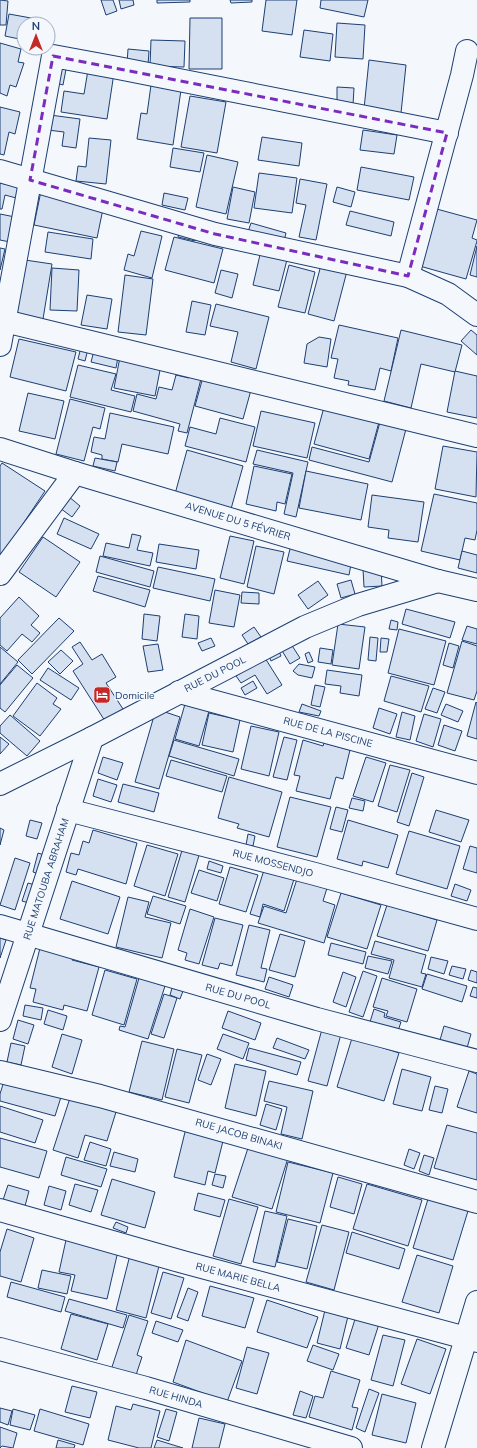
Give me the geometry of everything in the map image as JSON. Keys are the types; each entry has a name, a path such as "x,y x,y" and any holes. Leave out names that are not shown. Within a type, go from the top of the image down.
{"street":[{"path":"408,276 447,134 467,51"},
{"path":"0,345 2,320 53,56 447,134"},
{"path":"0,171 215,234 408,276 448,294 477,315"},
{"path":"2,320 477,436"},
{"name":"AVENUE DU 5 FÉVRIER","path":"0,449 75,473 438,581 477,590"},
{"path":"0,574 75,473"},
{"name":"RUE DU POOL","path":"0,784 92,738 305,627 358,604 438,581"},
{"name":"RUE DE LA PISCINE","path":"179,692 477,772"},
{"name":"RUE MATOUBA ABRAHAM","path":"0,1020 92,738"},
{"name":"RUE MOSSENDJO","path":"68,810 315,874 477,919"},
{"name":"RUE DU POOL","path":"0,926 317,1019 477,1061"},
{"name":"RUE JACOB BINAKI","path":"0,1072 100,1096 477,1202"},
{"name":"RUE MARIE BELLA","path":"0,1210 184,1262 472,1339"},
{"path":"433,1448 472,1339 477,1302"},
{"name":"RUE HINDA","path":"0,1349 146,1388 351,1448"}],"highlighted area":[{"path":"53,56 447,133 408,276 215,234 30,180"}],"building":[{"path":"0,0 8,1 6,25 0,25"},
{"path":"101,0 113,0 117,11 106,15"},
{"path":"119,0 133,0 134,5 121,9"},
{"path":"157,0 190,0 190,2 157,3"},
{"path":"230,0 252,0 252,2 231,3"},
{"path":"266,0 297,0 292,35 262,31"},
{"path":"321,0 368,0 364,17 320,8"},
{"path":"9,14 20,16 16,16 16,38 5,36"},
{"path":"190,18 222,18 222,69 189,69"},
{"path":"337,23 365,25 363,59 335,57"},
{"path":"304,30 333,34 330,61 300,57"},
{"path":"151,40 185,41 184,67 150,66"},
{"path":"0,43 16,48 16,56 19,56 18,62 24,63 16,87 10,85 7,96 0,93"},
{"path":"128,49 149,51 148,66 127,64"},
{"path":"369,60 406,65 401,113 364,109"},
{"path":"57,62 67,64 63,85 53,82"},
{"path":"88,70 114,73 107,119 61,112 64,91 84,94"},
{"path":"151,85 181,90 173,145 137,139 141,113 147,114"},
{"path":"337,87 354,88 353,105 337,105"},
{"path":"190,96 226,102 217,153 181,147"},
{"path":"0,107 20,112 15,134 9,132 4,155 0,154"},
{"path":"50,115 80,119 76,148 62,146 64,132 48,130"},
{"path":"363,130 397,135 394,154 360,150"},
{"path":"262,137 302,143 299,166 258,160"},
{"path":"89,138 111,140 106,184 76,181 78,166 86,167"},
{"path":"173,148 204,153 200,172 170,167"},
{"path":"207,155 238,162 226,214 196,207"},
{"path":"361,167 414,177 409,200 357,190"},
{"path":"259,173 297,178 292,213 254,208"},
{"path":"300,179 327,184 316,240 299,237 306,205 296,203"},
{"path":"0,183 22,188 20,199 5,195 2,209 0,209"},
{"path":"233,187 255,192 249,223 227,219"},
{"path":"337,187 355,192 351,207 333,202"},
{"path":"41,191 104,204 97,238 34,225"},
{"path":"164,193 188,198 185,210 162,205"},
{"path":"433,208 477,220 472,238 477,241 466,279 416,265"},
{"path":"350,211 394,222 391,236 346,225"},
{"path":"0,214 15,217 10,242 0,240"},
{"path":"251,223 286,233 282,249 246,238"},
{"path":"181,225 198,229 195,241 178,237"},
{"path":"141,231 162,236 152,278 124,270 128,254 134,256"},
{"path":"48,232 93,239 91,259 45,252"},
{"path":"174,237 223,249 214,283 165,270"},
{"path":"262,246 289,252 279,291 253,285"},
{"path":"477,246 477,277 470,275"},
{"path":"0,248 5,249 0,270"},
{"path":"25,260 52,264 43,319 16,315"},
{"path":"289,265 315,272 305,313 278,307"},
{"path":"321,265 347,271 334,321 308,314"},
{"path":"52,268 79,270 77,311 50,310"},
{"path":"221,270 238,274 232,298 215,293"},
{"path":"125,275 153,279 146,335 118,332"},
{"path":"87,295 112,299 107,329 81,325"},
{"path":"192,301 211,305 205,335 186,332"},
{"path":"216,304 269,317 256,369 231,362 238,332 210,326"},
{"path":"339,325 398,338 391,371 380,368 375,390 348,385 349,381 334,378 338,359 331,358"},
{"path":"401,330 462,345 455,372 421,364 411,408 384,401"},
{"path":"471,330 477,335 477,355 461,341"},
{"path":"319,337 331,339 327,367 304,363 307,344"},
{"path":"19,339 76,352 66,391 10,377"},
{"path":"82,343 89,345 85,361 78,359"},
{"path":"95,347 119,352 116,368 91,362"},
{"path":"120,357 161,365 155,396 114,388"},
{"path":"78,365 116,374 111,390 135,396 131,412 70,397"},
{"path":"455,371 477,376 477,418 447,412"},
{"path":"190,372 202,375 187,433 178,431 180,424 133,411 137,394 156,399 159,387 172,390 176,375 189,378"},
{"path":"203,377 251,390 243,419 195,406"},
{"path":"28,393 64,401 55,439 19,431"},
{"path":"70,399 105,408 100,429 93,427 84,461 56,454"},
{"path":"324,407 379,422 369,459 314,444"},
{"path":"261,411 315,423 307,458 253,446"},
{"path":"110,413 174,427 168,454 122,444 118,462 102,459 102,455 91,452 94,437 105,439"},
{"path":"220,418 255,427 246,462 185,446 190,427 216,434"},
{"path":"380,422 406,429 392,482 309,460 312,447 369,462"},
{"path":"443,446 477,452 476,497 435,489"},
{"path":"187,450 243,466 231,509 175,494"},
{"path":"257,450 308,462 296,517 284,514 293,473 253,464"},
{"path":"95,458 117,462 115,471 93,466"},
{"path":"2,463 45,491 0,558 0,466"},
{"path":"254,466 292,474 285,504 277,502 276,511 246,504"},
{"path":"306,471 368,484 361,520 299,508"},
{"path":"434,494 477,503 477,530 475,540 465,538 460,560 421,551"},
{"path":"372,495 424,502 418,542 388,538 389,530 368,527"},
{"path":"68,496 80,506 72,517 60,508"},
{"path":"64,518 99,534 91,549 57,534"},
{"path":"132,534 141,536 137,550 153,553 150,566 103,556 106,543 129,548"},
{"path":"230,536 254,541 244,584 220,578"},
{"path":"43,537 80,562 56,597 19,572"},
{"path":"159,544 199,550 196,569 156,562"},
{"path":"291,545 352,559 349,575 287,561"},
{"path":"256,546 284,552 274,594 247,587"},
{"path":"462,551 477,555 477,573 458,568"},
{"path":"100,556 154,571 150,587 96,572"},
{"path":"158,567 215,579 210,601 153,588"},
{"path":"381,568 382,586 364,587 363,569"},
{"path":"98,576 150,590 145,607 93,591"},
{"path":"351,580 355,594 341,598 337,584"},
{"path":"318,581 328,595 308,609 298,595"},
{"path":"215,590 240,595 234,627 209,623"},
{"path":"242,592 259,593 259,604 241,603"},
{"path":"19,597 39,616 31,625 40,633 32,642 22,634 7,651 0,645 0,618"},
{"path":"406,609 455,622 450,638 402,624"},
{"path":"144,614 160,616 157,641 142,639"},
{"path":"185,614 199,616 197,639 182,637"},
{"path":"59,618 74,631 32,674 18,660"},
{"path":"391,620 398,622 397,630 389,629"},
{"path":"338,624 365,627 359,669 332,665"},
{"path":"467,626 477,629 477,644 462,640"},
{"path":"254,627 261,637 248,644 242,635"},
{"path":"399,629 446,641 434,685 388,673"},
{"path":"370,637 378,638 376,661 368,660"},
{"path":"211,638 215,646 202,651 198,643"},
{"path":"381,638 389,639 387,652 380,652"},
{"path":"462,641 477,646 477,691 474,700 447,693"},
{"path":"80,642 92,660 102,654 116,677 106,683 123,709 105,721 73,671 83,664 72,647"},
{"path":"449,643 459,646 453,668 443,665"},
{"path":"158,644 163,670 148,672 143,646"},
{"path":"291,644 300,658 290,664 281,649"},
{"path":"0,647 18,662 0,684"},
{"path":"320,648 333,650 331,664 318,662"},
{"path":"278,649 281,656 271,661 268,654"},
{"path":"61,650 73,661 60,674 48,662"},
{"path":"309,652 313,661 308,663 305,654"},
{"path":"265,658 282,685 267,694 255,675 241,683 236,676"},
{"path":"299,664 315,667 312,678 298,675 293,671"},
{"path":"17,665 33,678 5,712 0,708 0,685"},
{"path":"48,668 79,688 71,700 40,680"},
{"path":"327,670 362,675 359,696 340,693 341,686 325,684"},
{"path":"391,676 429,686 421,712 384,701"},
{"path":"253,681 257,688 245,695 241,688"},
{"path":"37,683 57,698 53,704 61,709 40,736 13,716"},
{"path":"315,685 325,687 320,707 311,705"},
{"path":"433,688 445,692 437,713 425,709"},
{"path":"476,702 477,703 477,739 467,736"},
{"path":"185,704 209,711 199,746 175,739"},
{"path":"302,704 321,711 319,716 299,712"},
{"path":"446,704 463,711 458,722 441,715"},
{"path":"379,708 397,714 390,734 373,728"},
{"path":"156,709 180,717 159,789 135,782"},
{"path":"402,712 415,716 410,740 396,737"},
{"path":"209,713 240,720 233,752 202,745"},
{"path":"424,714 441,719 433,747 416,741"},
{"path":"10,715 40,741 27,756 0,733 0,726"},
{"path":"444,725 462,731 455,751 438,745"},
{"path":"251,726 279,732 269,776 241,769"},
{"path":"0,737 9,744 0,754"},
{"path":"284,737 297,740 287,780 273,777"},
{"path":"174,740 239,759 234,776 169,756"},
{"path":"303,740 323,746 324,743 350,750 343,779 336,777 330,799 296,791 300,776 294,775"},
{"path":"103,757 123,763 117,780 98,773"},
{"path":"366,757 386,763 373,802 353,796"},
{"path":"171,760 227,776 222,792 166,776"},
{"path":"390,765 410,770 397,812 378,806"},
{"path":"412,773 424,777 409,826 397,822"},
{"path":"229,777 282,792 269,837 237,828 239,824 218,818"},
{"path":"98,779 117,785 111,802 93,796"},
{"path":"123,784 159,793 154,812 118,802"},
{"path":"290,797 331,807 317,857 277,847"},
{"path":"352,798 365,801 363,811 349,808"},
{"path":"336,807 348,810 342,832 330,829"},
{"path":"436,810 469,820 461,842 429,832"},
{"path":"30,820 42,823 37,839 26,836"},
{"path":"348,820 398,835 388,868 363,861 362,866 337,859"},
{"path":"0,828 4,830 0,845"},
{"path":"93,830 137,843 126,884 78,869 76,875 66,872 71,853 79,855 83,841 89,843"},
{"path":"409,831 460,846 447,889 396,874"},
{"path":"248,834 255,836 253,846 246,845"},
{"path":"147,845 178,854 165,896 134,886"},
{"path":"470,846 477,848 477,873 463,869"},
{"path":"183,847 200,852 185,902 168,897"},
{"path":"38,853 44,855 39,874 33,872"},
{"path":"15,858 30,863 15,910 0,905"},
{"path":"209,861 223,866 221,873 207,869"},
{"path":"230,867 258,875 246,912 219,904"},
{"path":"199,870 224,878 217,901 191,893"},
{"path":"264,870 294,879 284,911 263,904 260,917 250,914"},
{"path":"297,879 327,888 323,901 335,905 324,943 258,923 264,906 286,913"},
{"path":"72,881 120,897 108,934 60,919"},
{"path":"28,883 35,885 29,903 22,901"},
{"path":"455,884 471,890 467,901 451,896"},
{"path":"341,893 381,905 367,949 327,937"},
{"path":"153,896 186,906 180,924 147,914"},
{"path":"128,897 149,902 145,917 171,923 162,958 116,947"},
{"path":"387,905 437,920 428,951 377,936"},
{"path":"190,909 214,917 199,964 185,960 187,953 178,950"},
{"path":"215,918 243,925 232,966 220,963 218,969 202,965"},
{"path":"249,925 270,930 261,968 267,969 264,982 236,975"},
{"path":"280,934 305,941 295,977 269,970"},
{"path":"0,938 6,940 0,958"},
{"path":"375,941 426,955 421,973 426,974 422,987 389,978 394,960 371,954"},
{"path":"331,943 366,952 363,964 328,955"},
{"path":"40,948 73,957 72,960 99,967 87,1011 64,1005 63,1010 33,1002 36,989 30,988"},
{"path":"368,956 392,961 388,974 365,968"},
{"path":"431,957 448,961 444,974 428,969"},
{"path":"452,966 466,969 463,979 449,975"},
{"path":"105,970 137,979 124,1025 92,1015"},
{"path":"471,970 477,972 477,983 468,980"},
{"path":"363,971 377,976 363,1017 349,1012"},
{"path":"343,972 356,977 346,1007 333,1002"},
{"path":"427,974 467,986 462,1002 422,989"},
{"path":"269,977 293,985 289,997 265,989"},
{"path":"139,978 165,986 148,1039 119,1030 120,1026 125,1027"},
{"path":"382,978 417,989 407,1022 386,1016 388,1011 373,1007"},
{"path":"473,987 477,988 477,998 470,996"},
{"path":"172,988 183,991 180,999 170,995"},
{"path":"164,994 177,998 164,1038 151,1034"},
{"path":"25,1005 43,1008 41,1020 23,1016"},
{"path":"374,1009 385,1013 384,1017 401,1022 398,1031 370,1022"},
{"path":"48,1010 67,1016 63,1030 44,1024"},
{"path":"228,1011 261,1023 255,1040 222,1028"},
{"path":"18,1020 34,1025 28,1044 13,1039"},
{"path":"444,1026 471,1034 467,1048 440,1040"},
{"path":"322,1029 341,1034 327,1086 308,1081"},
{"path":"62,1034 82,1040 72,1074 52,1067"},
{"path":"223,1034 249,1043 243,1059 217,1049"},
{"path":"277,1038 309,1050 305,1059 273,1048"},
{"path":"352,1038 399,1053 384,1101 337,1087"},
{"path":"142,1041 174,1049 162,1100 129,1092"},
{"path":"11,1043 25,1046 21,1065 7,1062"},
{"path":"249,1048 301,1062 297,1075 246,1060"},
{"path":"177,1049 202,1055 189,1103 165,1097"},
{"path":"207,1054 221,1059 211,1085 198,1080"},
{"path":"235,1064 266,1071 256,1116 225,1108"},
{"path":"402,1069 431,1077 422,1111 393,1104"},
{"path":"469,1071 477,1074 477,1113 457,1107"},
{"path":"4,1081 61,1097 55,1116 0,1101 0,1094"},
{"path":"269,1081 313,1091 302,1139 281,1134 287,1107 264,1101"},
{"path":"435,1086 448,1089 442,1113 429,1110"},
{"path":"70,1098 116,1112 107,1141 85,1135 78,1158 53,1150"},
{"path":"266,1104 282,1109 276,1130 260,1125"},
{"path":"0,1106 43,1120 35,1143 0,1132"},
{"path":"447,1125 477,1133 477,1180 434,1168"},
{"path":"186,1128 224,1137 215,1173 208,1171 205,1185 174,1177"},
{"path":"0,1138 47,1151 39,1178 0,1167"},
{"path":"90,1142 111,1149 106,1166 84,1160"},
{"path":"249,1145 288,1158 272,1209 232,1197"},
{"path":"409,1149 420,1153 414,1169 404,1165"},
{"path":"114,1152 138,1159 135,1172 110,1166"},
{"path":"424,1155 434,1158 429,1175 419,1171"},
{"path":"66,1157 107,1169 101,1187 61,1175"},
{"path":"288,1162 333,1173 320,1223 276,1212"},
{"path":"215,1174 226,1176 223,1188 212,1185"},
{"path":"338,1177 362,1184 354,1214 330,1207"},
{"path":"112,1179 155,1192 145,1228 101,1215"},
{"path":"75,1184 98,1190 91,1212 69,1205"},
{"path":"367,1184 422,1200 408,1246 353,1229"},
{"path":"8,1185 29,1191 25,1206 3,1200"},
{"path":"49,1186 66,1191 61,1210 44,1205"},
{"path":"198,1193 225,1200 220,1217 194,1210"},
{"path":"229,1199 258,1207 241,1264 213,1256"},
{"path":"428,1199 468,1211 453,1260 413,1248"},
{"path":"265,1211 287,1216 275,1267 253,1262"},
{"path":"288,1219 317,1226 307,1269 277,1262"},
{"path":"116,1222 128,1227 126,1233 113,1228"},
{"path":"322,1225 349,1232 334,1290 306,1282"},
{"path":"7,1229 34,1238 21,1282 0,1276 0,1252"},
{"path":"352,1232 405,1249 399,1269 346,1253"},
{"path":"66,1240 118,1251 107,1299 71,1291 75,1275 59,1272"},
{"path":"130,1255 160,1262 146,1318 116,1310"},
{"path":"417,1255 453,1266 439,1313 402,1302"},
{"path":"42,1270 71,1276 67,1294 38,1288"},
{"path":"163,1272 184,1278 171,1319 151,1313"},
{"path":"11,1282 65,1297 61,1312 7,1297"},
{"path":"210,1286 254,1298 245,1328 202,1316"},
{"path":"188,1288 198,1292 188,1321 177,1317"},
{"path":"69,1299 127,1315 123,1328 65,1311"},
{"path":"267,1300 318,1317 307,1348 257,1332"},
{"path":"326,1306 349,1312 340,1349 317,1343"},
{"path":"71,1314 108,1324 97,1360 61,1349"},
{"path":"129,1315 148,1321 137,1355 142,1357 135,1378 111,1370"},
{"path":"356,1316 379,1324 369,1355 346,1348"},
{"path":"156,1321 183,1330 178,1342 152,1333"},
{"path":"383,1335 405,1340 393,1386 371,1380"},
{"path":"417,1339 446,1349 430,1394 401,1384"},
{"path":"186,1340 242,1361 227,1402 173,1382"},
{"path":"313,1345 339,1354 333,1370 307,1361"},
{"path":"247,1347 269,1353 257,1394 236,1388"},
{"path":"331,1371 360,1380 352,1407 358,1408 352,1430 309,1417 315,1396 323,1398"},
{"path":"72,1386 97,1392 90,1418 65,1412"},
{"path":"369,1389 379,1393 365,1432 356,1428"},
{"path":"300,1391 313,1396 306,1418 293,1415"},
{"path":"382,1394 416,1403 406,1443 372,1435"},
{"path":"133,1404 160,1411 151,1448 139,1448 108,1440 116,1406 131,1410"},
{"path":"0,1408 12,1411 8,1425 0,1422"},
{"path":"13,1409 35,1415 30,1430 10,1425"},
{"path":"40,1409 89,1424 83,1445 34,1431"},
{"path":"166,1409 177,1412 169,1441 157,1437"},
{"path":"199,1418 225,1424 219,1448 192,1448"},
{"path":"0,1427 17,1433 13,1448 2,1446 0,1448"},
{"path":"58,1440 75,1445 74,1448 56,1448"},
{"path":"157,1440 183,1448 154,1448"}],"place":[{"name":"Domicile","path":"102,695"}]}
